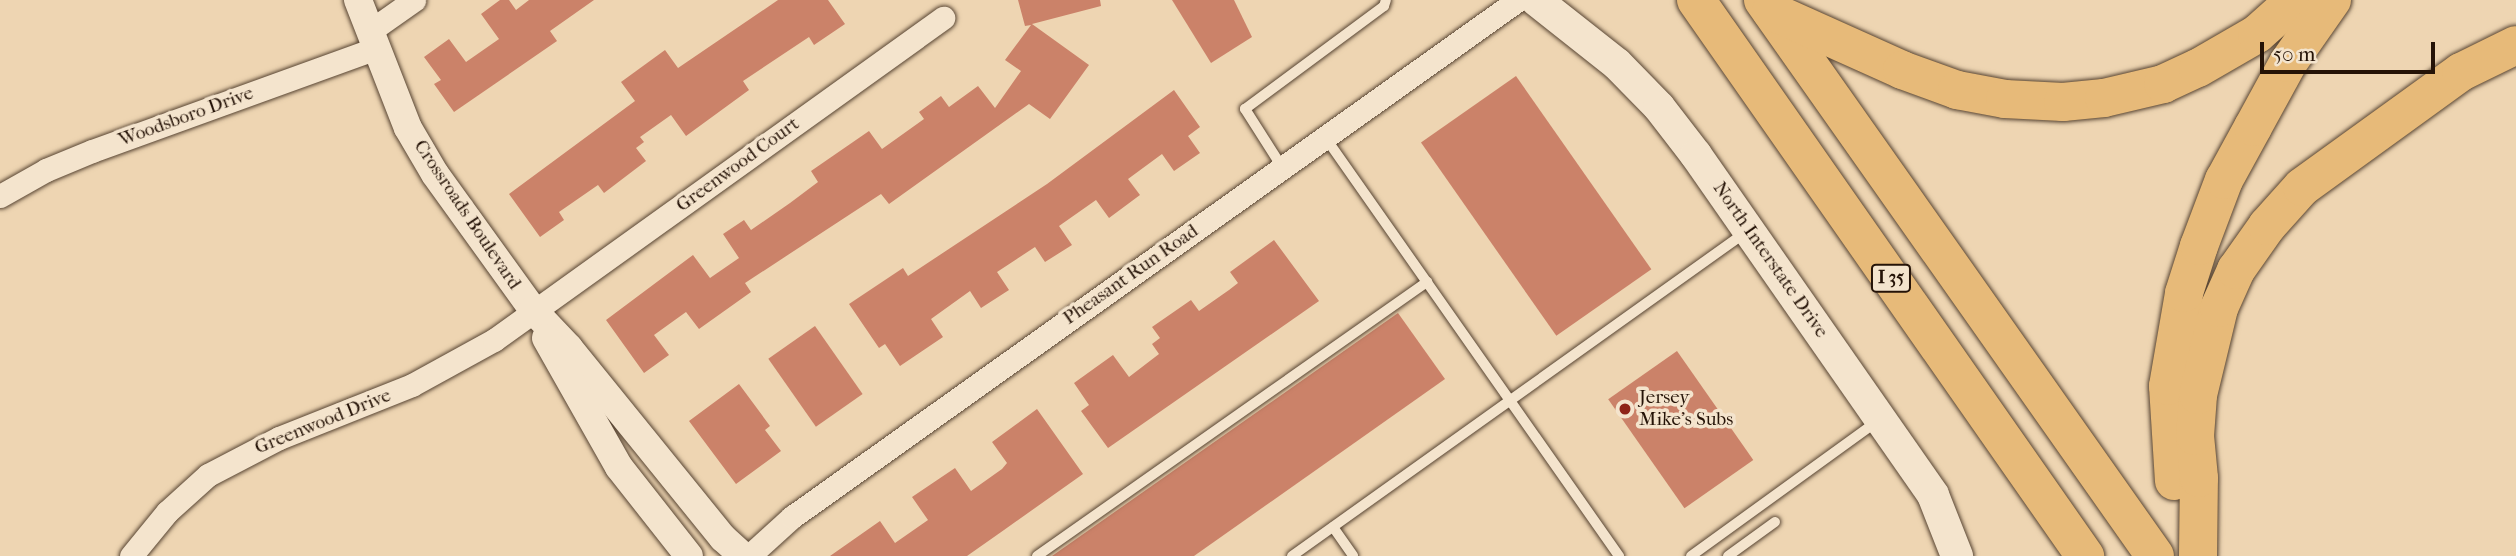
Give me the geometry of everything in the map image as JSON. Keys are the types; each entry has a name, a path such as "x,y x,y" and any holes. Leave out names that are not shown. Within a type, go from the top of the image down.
{"highway":[{"name":"I 35","path":"1696,0 2085,556"},
{"path":"2219,58 2246,23 2257,0"},
{"path":"1766,5 1902,70 1957,90 2005,99 2063,102 2104,98 2163,83 2219,58 2257,34 2295,0"},
{"path":"2187,556 2171,458 2168,386 2184,293 2224,180 2288,63 2332,0"},
{"path":"1766,5 2155,556"},
{"path":"2198,556 2199,478 2195,436 2198,395 2219,308 2236,270 2267,226 2302,187 2461,72 2516,45"}],"main road":[{"name":"North Interstate Drive","path":"1536,0 1591,41 1659,107 1749,230 1933,495 1957,556"}],"street":[{"name":"Crossroads Boulevard","path":"358,0 408,128 421,151 533,310 569,348 723,538 743,556"},
{"name":"Woodsboro Drive","path":"0,196 46,170 373,39 414,0"},
{"name":"Pheasant Run Road","path":"750,556 792,517 1518,0"},
{"name":"Greenwood Court","path":"533,310 943,18"},
{"name":"Crossroads Boulevard","path":"533,310 556,359 619,467 689,556"},
{"name":"Greenwood Drive","path":"131,556 167,512 208,475 279,438 412,385 494,340 533,310"}],"lane":[{"path":"1282,167 1245,109 1384,6 1386,0"},
{"path":"1325,136 1619,556"},
{"path":"1292,556 1749,230"},
{"path":"1037,556 1427,282"},
{"path":"1691,556 1881,418"},
{"path":"1728,556 1775,522"},
{"path":"1332,527 1353,556"}],"building":[{"path":"500,0 509,0 516,10 529,0 594,0 550,31 557,41 454,112 434,84 441,80 424,57 449,39 466,62 499,39 481,14"},
{"path":"778,0 828,0 845,24 814,45 809,37 743,81 749,90 686,136 671,115 640,137 644,142 636,148 646,161 604,193 598,185 559,212 564,220 540,237 509,194 635,101 621,82 665,50 678,68"},
{"path":"1018,0 1100,0 1101,6 1032,24 1089,65 1050,119 1029,104 889,204 881,194 745,283 751,292 699,329 686,312 654,335 669,355 644,373 606,320 693,255 710,278 739,258 723,234 744,220 751,230 790,203 818,182 811,171 869,131 882,149 924,119 919,112 941,96 949,107 978,86 995,108 1021,71 1005,60 1031,25 1025,26"},
{"path":"1172,0 1234,0 1252,37 1211,63"},
{"path":"1516,76 1651,269 1556,336 1421,143"},
{"path":"1174,90 1200,127 1188,136 1200,153 1174,171 1162,154 1128,179 1140,195 1109,218 1096,200 1059,226 1072,245 1045,262 1035,247 997,272 1009,290 981,308 970,291 931,319 943,337 900,366 885,344 879,348 849,304 903,268 908,276 1047,184"},
{"path":"1274,240 1319,301 1108,448 1081,411 1089,405 1074,383 1113,355 1129,377 1159,354 1152,344 1160,338 1152,327 1191,300 1199,311 1229,290 1238,283 1230,272"},
{"path":"1398,313 1445,379 1194,556 1052,556"},
{"path":"815,326 863,394 816,427 768,359"},
{"path":"1677,351 1753,460 1684,508 1608,399"},
{"path":"739,384 770,426 765,430 781,451 736,484 689,421"},
{"path":"1037,409 1083,474 967,556 830,556 880,521 895,543 928,520 912,497 955,468 971,491 1002,469 1007,463 992,442"}],"place":[{"name":"Jersey Mike's Subs","path":"1625,409"}]}
